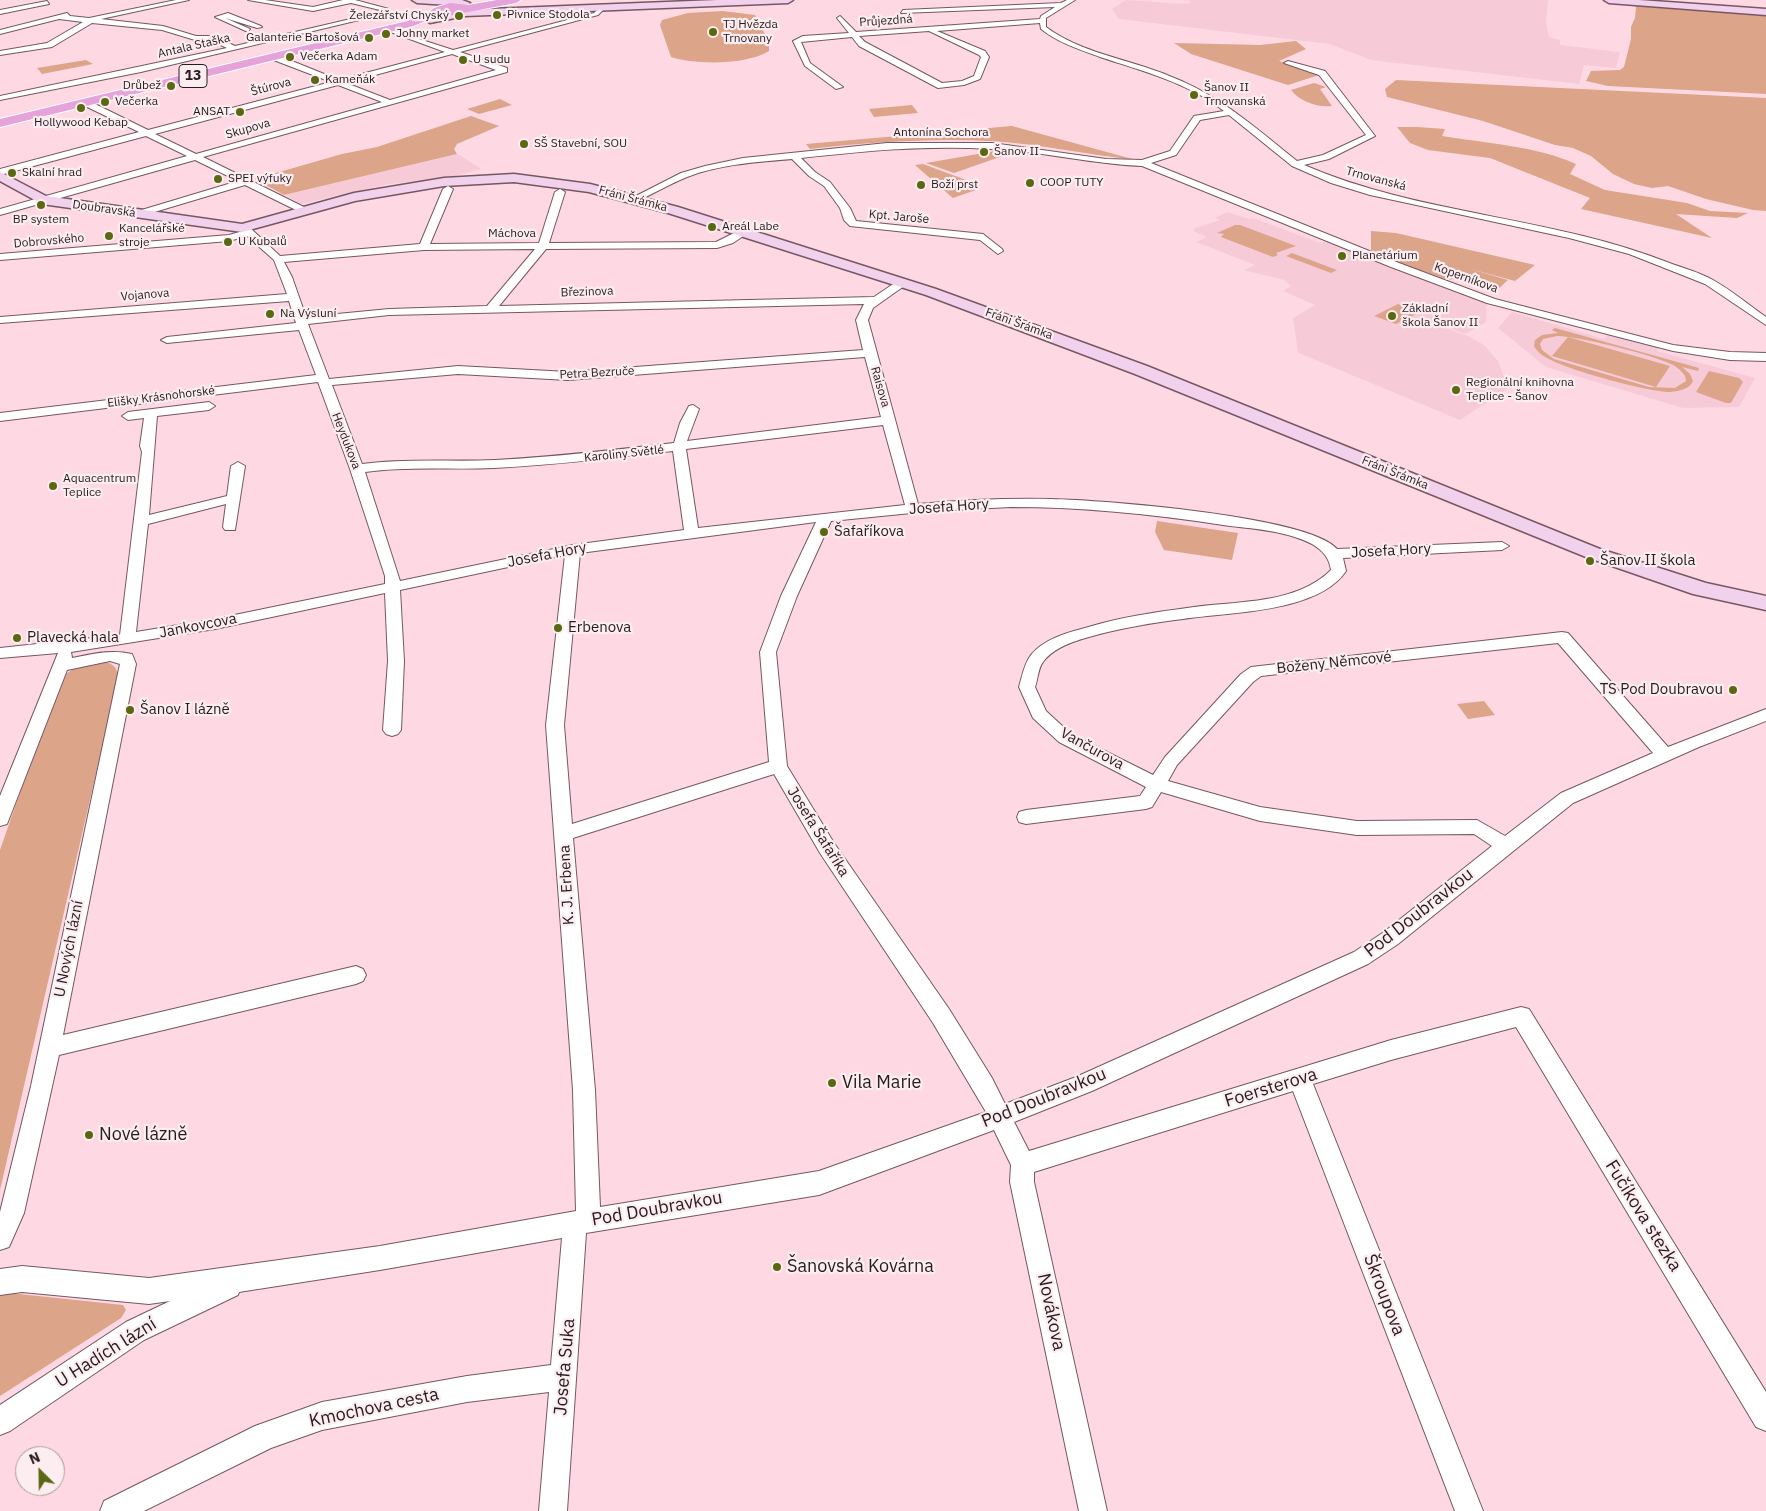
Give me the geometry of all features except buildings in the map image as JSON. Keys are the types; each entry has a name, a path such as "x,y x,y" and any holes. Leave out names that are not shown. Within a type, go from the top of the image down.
{"main road":[{"name":"13","path":"0,123 430,20 459,8 503,4 520,6"},
{"path":"438,9 459,8"},
{"name":"13","path":"387,30 428,17 438,9"}],"street":[{"path":"0,53 48,45 86,22 186,0"},
{"path":"251,0 318,9 349,0 364,3 374,0"},
{"path":"409,1 487,11 520,6 569,9 788,0"},
{"path":"985,0 991,8"},
{"path":"1041,21 1046,14 1072,0"},
{"path":"1609,0 1705,10 1766,12"},
{"path":"409,1 503,4 557,9"},
{"path":"409,1 438,9"},
{"path":"387,30 427,13 428,10 409,1"},
{"path":"0,12 45,2 57,14 57,17"},
{"path":"127,2 140,10 158,17"},
{"name":"Antala Staška","path":"0,98 109,77 378,14 386,10 382,7 364,3"},
{"path":"430,20 503,4"},
{"path":"904,12 925,8 1063,5"},
{"name":"Štúrova","path":"0,172 589,16 601,12 603,7"},
{"path":"569,9 589,16"},
{"path":"1,32 80,12"},
{"path":"57,17 86,22 165,24 195,38 211,38 248,30 259,27 228,15 218,18 248,30"},
{"path":"840,18 862,44 942,86 977,77 985,57 976,50 930,30"},
{"name":"Průjezdná","path":"817,85 836,85 806,64 800,54 797,41 803,38 1041,21"},
{"name":"Trnovanská","path":"1041,21 1045,31 1059,40 1164,76 1201,93 1232,112 1295,164 1334,181 1370,192 1570,234 1633,252 1708,282 1766,322"},
{"path":"387,30 454,52"},
{"path":"1,32 48,45"},
{"path":"211,38 234,48"},
{"name":"Skupova","path":"0,212 504,70 454,52"},
{"path":"274,57 390,102"},
{"path":"1288,63 1322,73 1371,136 1326,157 1295,164"},
{"path":"86,102 305,211"},
{"name":"Antonína Sochora","path":"635,199 676,179 705,168 799,159 887,146 968,144 1106,162 1143,162 1173,153 1179,148 1197,118 1232,112"},
{"name":"Kpt. Jaroše","path":"799,159 812,174 827,184 845,208 849,220 854,224 983,237 998,251"},
{"name":"Koperníkova","path":"1143,162 1384,261 1491,301 1554,319 1673,348 1730,356 1766,357"},
{"name":"Doubravská","path":"0,176 42,200 248,231"},
{"name":"Fráni Šrámka","path":"248,231 305,211 395,188 471,179 514,178 549,181 590,188 635,199 903,282 1132,367 1592,553 1701,589 1766,603"},
{"path":"138,214 245,182"},
{"path":"424,247 448,189"},
{"path":"491,308 543,246 560,192"},
{"path":"248,231 278,259 287,276 293,297"},
{"name":"Dobrovského","path":"0,257 229,238 248,231"},
{"name":"Máchova","path":"278,259 424,247 717,245 729,241 744,232"},
{"path":"874,300 903,282"},
{"name":"Vojanova","path":"0,320 293,297"},
{"name":"Heydukova","path":"293,297 357,469 393,587 396,661 392,730"},
{"name":"Březinova","path":"167,340 389,312 874,300"},
{"name":"Raisova","path":"874,300 862,315 870,353 913,510"},
{"name":"Petra Bezruče","path":"323,380 458,370 568,376 870,353"},
{"name":"Elišky Krásnohorské","path":"0,417 323,380"},
{"path":"128,416 209,406"},
{"path":"692,533 679,448 686,423 693,409"},
{"name":"U Nových lázní","path":"0,1238 12,1214 50,1048 128,664 151,413"},
{"name":"Karoliny Světlé","path":"357,469 385,465 493,464 576,459 679,448 889,420"},
{"path":"230,527 238,466"},
{"path":"142,520 234,498"},
{"name":"Josefa Hory","path":"393,587 572,549 692,533 826,517 913,510 1049,503 1153,510 1253,525 1298,535 1319,542 1334,554 1502,546"},
{"name":"Josefa Šafaříka","path":"826,517 789,596 768,652 778,766 827,848 941,1016 984,1085 998,1118"},
{"name":"K. J. Erbena","path":"572,549 555,725 557,772 564,834 573,970 584,1090 589,1188 581,1222"},
{"name":"Vančurova","path":"1334,554 1340,567 1332,579 1323,586 1294,599 1124,623 1085,631 1060,641 1036,658 1028,687 1039,714 1065,738 1158,785 1260,814 1357,828 1477,827 1505,846"},
{"name":"Jankovcova","path":"0,653 130,645 393,587"},
{"name":"Boženy Němcové","path":"1026,817 1146,802 1171,761 1247,678 1257,671 1562,637 1665,755"},
{"path":"60,666 110,656 130,645"},
{"path":"0,819 68,648"},
{"name":"Pod Doubravkou","path":"244,1279 819,1183 998,1118 1084,1084 1361,958 1391,938 1566,798 1665,755 1766,715"},
{"path":"564,834 778,766"},
{"path":"50,1048 356,975"},
{"name":"Foersterova","path":"1023,1164 1056,1152 1300,1080 1391,1050 1521,1016"},
{"name":"Fučíkova stezka","path":"1521,1016 1766,1417"},
{"name":"Škroupova","path":"1300,1080 1469,1511"},
{"name":"Novákova","path":"998,1118 1023,1164 1022,1182 1093,1511"},
{"name":"Josefa Suka","path":"553,1511 563,1377 581,1222"},
{"path":"0,1282 22,1279 149,1291 244,1279"},
{"name":"U Hadích lázní","path":"0,1421 135,1331 244,1279"},
{"name":"Kmochova cesta","path":"114,1511 265,1436 322,1416 467,1389 563,1377"}],"shaded area":[{"path":"1126,0 1187,4 1191,2 1188,0 1548,0 1546,22 1549,37 1560,40 1560,45 1620,52 1616,68 1584,65 1579,84 1371,60 1330,44 1119,19 1112,9"},
{"path":"1636,6 1766,16 1766,94 1608,86 1586,81 1591,71 1620,70 1624,67"},
{"name":"TJ Hvězda Trnovany","path":"723,11 755,15 769,42 769,51 748,59 721,62 681,60 671,57 660,25 662,20 688,13"},
{"path":"1296,41 1306,49 1279,61 1319,75 1288,85 1191,54 1174,43 1260,45"},
{"path":"86,60 93,64 42,74 37,68"},
{"path":"1396,80 1766,98 1766,211 1753,210 1706,199 1668,186 1652,188 1634,184 1613,174 1591,156 1573,148 1555,145 1483,121 1387,97 1385,89"},
{"path":"1314,83 1326,87 1320,89 1332,106 1309,103 1291,90"},
{"path":"500,99 512,105 479,114 467,109"},
{"path":"912,105 918,113 874,117 869,109"},
{"path":"471,116 499,126 457,144 454,149 457,154 284,195 255,179 342,154 377,147"},
{"path":"1012,126 1136,160 992,141 901,141 810,149 806,144"},
{"path":"1397,127 1445,129 1442,136 1528,149 1561,158 1576,164 1570,174 1605,190 1687,203 1710,211 1748,213 1737,218 1676,214 1712,238 1581,209 1590,198 1490,158 1428,150 1410,143"},
{"path":"1001,150 1014,152 954,173 926,163"},
{"path":"458,154 481,169 446,178 389,184 301,204 285,195"},
{"path":"923,164 974,184 931,179 915,165"},
{"path":"932,180 975,185 976,190 953,198"},
{"name":"Základní škola Šanov II","path":"1227,212 1249,219 1253,218 1321,243 1326,239 1487,301 1486,322 1465,334 1447,327 1454,323 1450,321 1441,326 1470,337 1484,345 1498,361 1505,379 1516,383 1460,420 1301,354 1298,352 1293,318 1315,305 1283,291 1291,286 1284,280 1244,270 1255,265 1196,242 1207,237 1193,231 1195,230 1193,229 1220,220 1215,218"},
{"path":"1235,225 1240,225 1296,246 1276,253 1278,255 1273,257 1221,237 1224,234 1217,233"},
{"path":"1371,231 1396,233 1535,265 1515,281 1467,268 1508,280 1496,291 1453,279 1448,280 1371,253"},
{"path":"1292,253 1337,270 1331,273 1286,256"},
{"path":"1398,304 1420,312 1396,324 1374,316"},
{"name":"Základní škola Šanov II","path":"1512,312 1604,339 1608,334 1660,346 1657,351 1755,378 1739,407 1683,408 1546,367 1498,328"},
{"path":"1555,328 1699,368 1698,371 1682,367 1690,374 1693,381 1692,384 1687,388 1673,392 1645,389 1610,380 1561,365 1539,353 1534,346 1535,340 1542,335 1558,333 1552,330","holes":["1557,336 1618,347 1666,362 1681,371 1686,381 1675,388 1649,387 1554,359 1542,350 1540,344 1543,339"]},
{"path":"1568,337 1670,366 1656,387 1552,356"},
{"path":"1709,371 1739,378 1743,382 1731,403 1696,392"},
{"path":"1157,521 1238,533 1232,560 1164,550 1155,532"},
{"path":"100,661 113,665 117,670 118,678 0,1190 0,850 46,718 64,675 81,664"},
{"path":"1484,701 1495,715 1468,719 1457,704"},
{"path":"0,1292 123,1305 126,1310 121,1318 0,1396"}],"place":[{"name":"Pivnice Stodola","path":"497,15"},
{"name":"Železářství Chyský","path":"459,16"},
{"name":"TJ Hvězda Trnovany","path":"713,32"},
{"name":"Johny market","path":"386,34"},
{"name":"Galanterie Bartošová","path":"369,38"},
{"name":"Večerka Adam","path":"290,57"},
{"name":"U sudu","path":"463,60"},
{"name":"Kameňák","path":"315,80"},
{"name":"Drůbež","path":"171,86"},
{"name":"Šanov II Trnovanská","path":"1194,95"},
{"name":"Večerka","path":"105,102"},
{"name":"Hollywood Kebap","path":"81,108"},
{"name":"ANSAT","path":"240,112"},
{"name":"SŠ Stavební, SOU","path":"524,144"},
{"name":"Šanov II","path":"984,152"},
{"name":"Skalní hrad","path":"12,173"},
{"name":"SPEI výfuky","path":"218,179"},
{"name":"COOP TUTY","path":"1030,183"},
{"name":"Boží prst","path":"921,185"},
{"name":"BP system","path":"41,205"},
{"name":"Areál Labe","path":"712,227"},
{"name":"Kancelářské stroje","path":"109,236"},
{"name":"U Kubalů","path":"228,242"},
{"name":"Planetárium","path":"1342,256"},
{"name":"Na Výsluní","path":"270,314"},
{"name":"Základní škola Šanov II","path":"1392,316"},
{"name":"Regionální knihovna Teplice - Šanov","path":"1456,390"},
{"name":"Aquacentrum Teplice","path":"53,486"},
{"name":"Šafaříkova","path":"824,532"},
{"name":"Šanov II škola","path":"1590,561"},
{"name":"Erbenova","path":"558,628"},
{"name":"Plavecká hala","path":"17,638"},
{"name":"TS Pod Doubravou","path":"1733,690"},
{"name":"Šanov I lázně","path":"130,710"},
{"name":"Vila Marie","path":"832,1083"},
{"name":"Nové lázně","path":"89,1135"},
{"name":"Šanovská Kovárna","path":"777,1267"}]}
